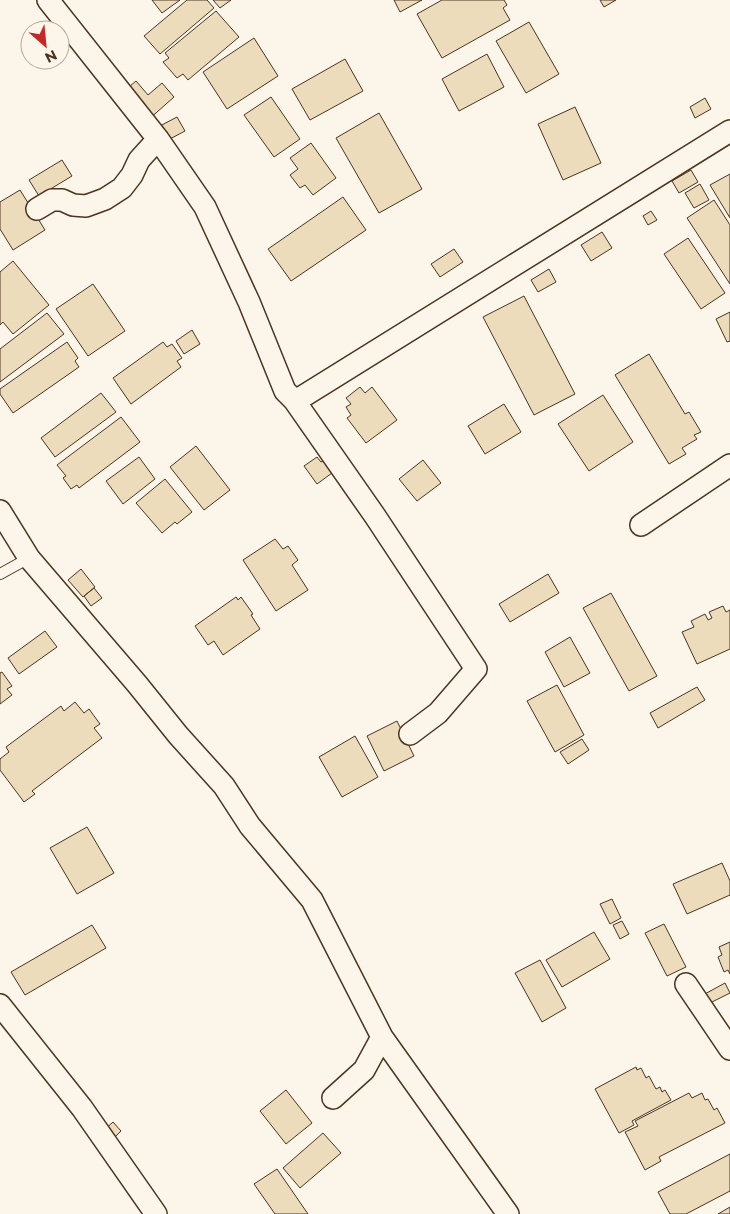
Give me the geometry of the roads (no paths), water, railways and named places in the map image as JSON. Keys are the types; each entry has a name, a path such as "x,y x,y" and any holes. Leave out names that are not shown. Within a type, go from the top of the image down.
{"street":[{"path":"48,0 158,139 205,207 249,302 285,391 294,400 375,516 476,669 438,713 410,734"},
{"path":"294,400 302,397 730,131"},
{"path":"37,209 52,200 62,200 73,205 86,206 105,199 122,188 132,175 139,160 158,139"},
{"path":"641,525 730,465"},
{"path":"0,511 29,558 178,735 224,786 250,826 312,900 382,1037 508,1214"},
{"path":"686,984 730,1049"},
{"path":"0,1005 82,1108 156,1214"},
{"path":"334,1098 364,1070 382,1037"}],"lane":[{"path":"0,574 29,558"}]}
